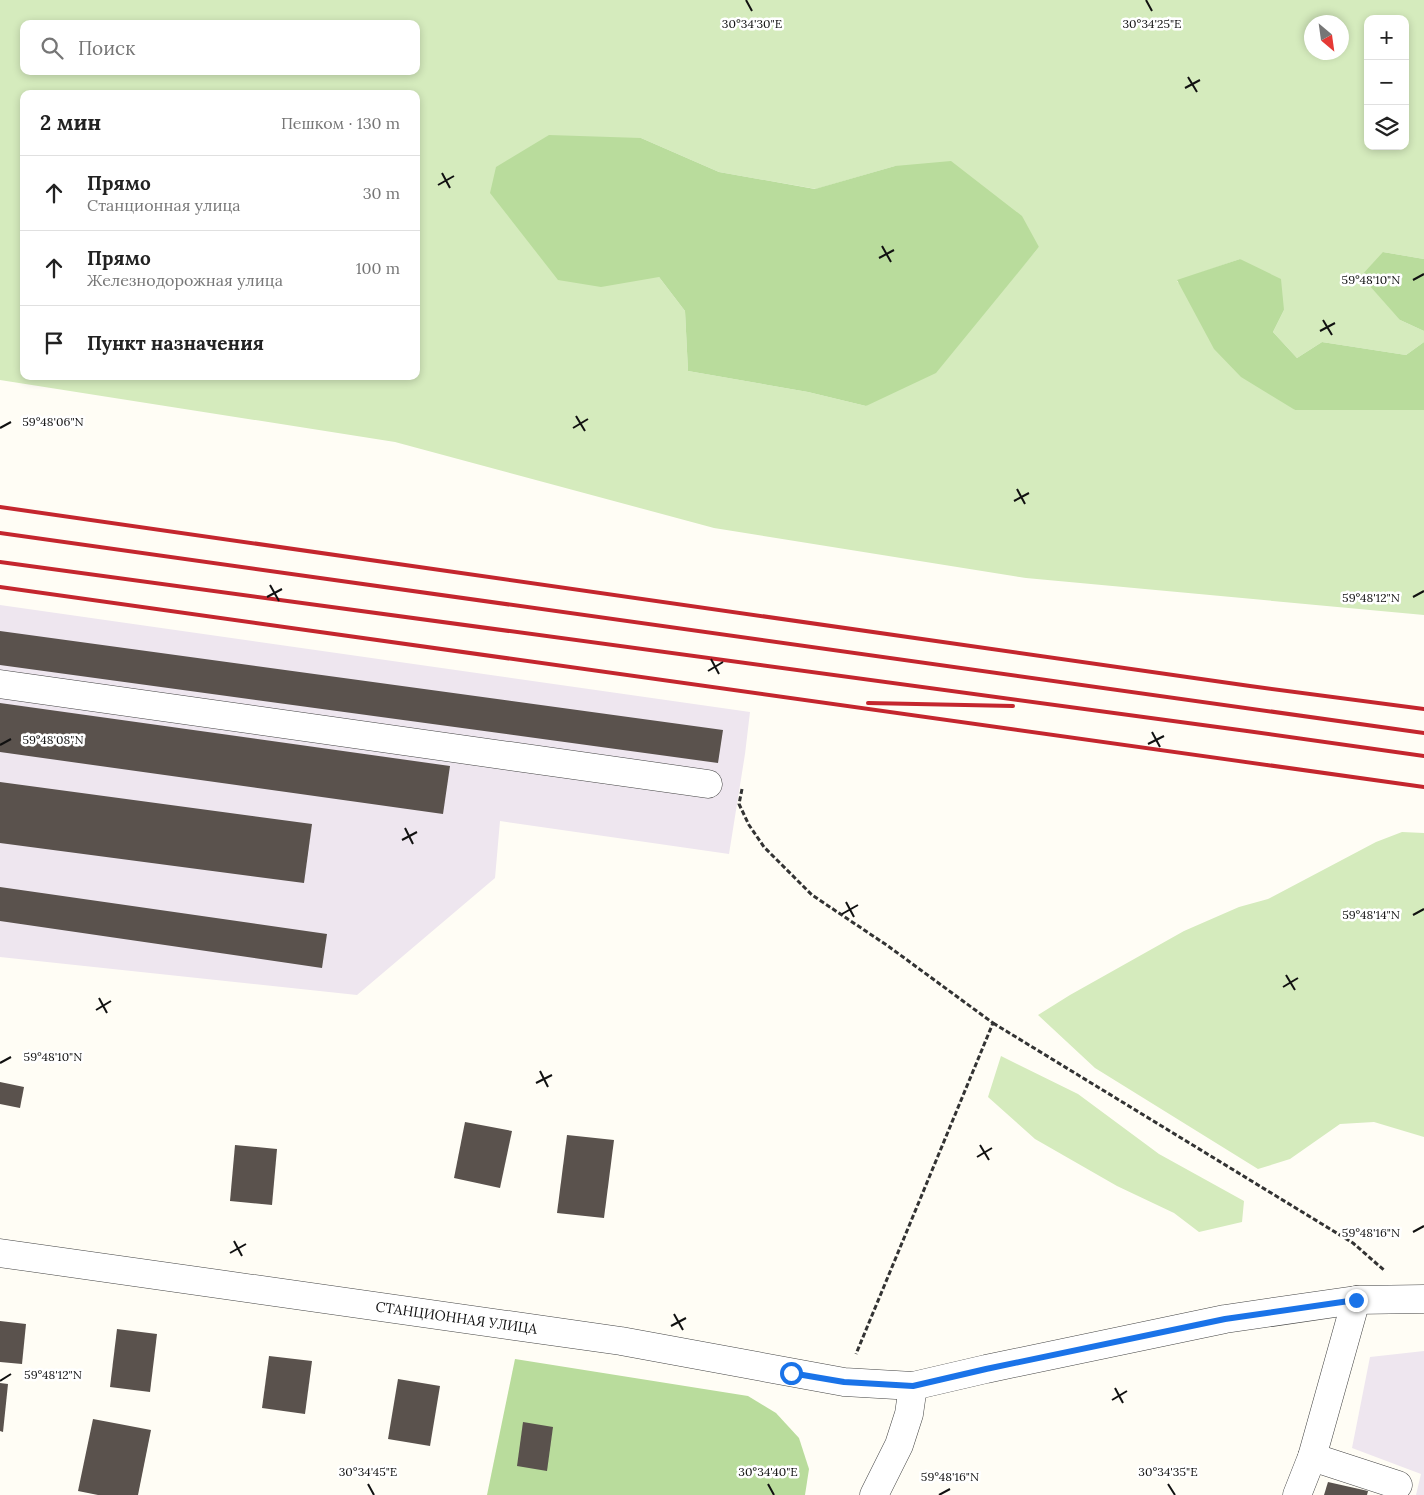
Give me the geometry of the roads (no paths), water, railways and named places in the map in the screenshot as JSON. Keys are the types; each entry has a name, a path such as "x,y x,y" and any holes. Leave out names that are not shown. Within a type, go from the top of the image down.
{"street":[{"path":"0,684 708,784"},
{"name":"СТАНЦИОННАЯ УЛИЦА","path":"0,1253 620,1341 844,1382 913,1386 1225,1319 1356,1300 1421,1299"},
{"path":"1297,1495 1312,1457 1356,1300"},
{"path":"874,1495 899,1445 909,1414 913,1386"},
{"path":"1312,1457 1398,1486"}],"railway":[{"path":"0,507 1250,686 1424,709"},
{"path":"0,533 1424,733"},
{"path":"0,562 1424,756"},
{"path":"0,587 1424,787"},
{"path":"868,703 1013,706"}]}
